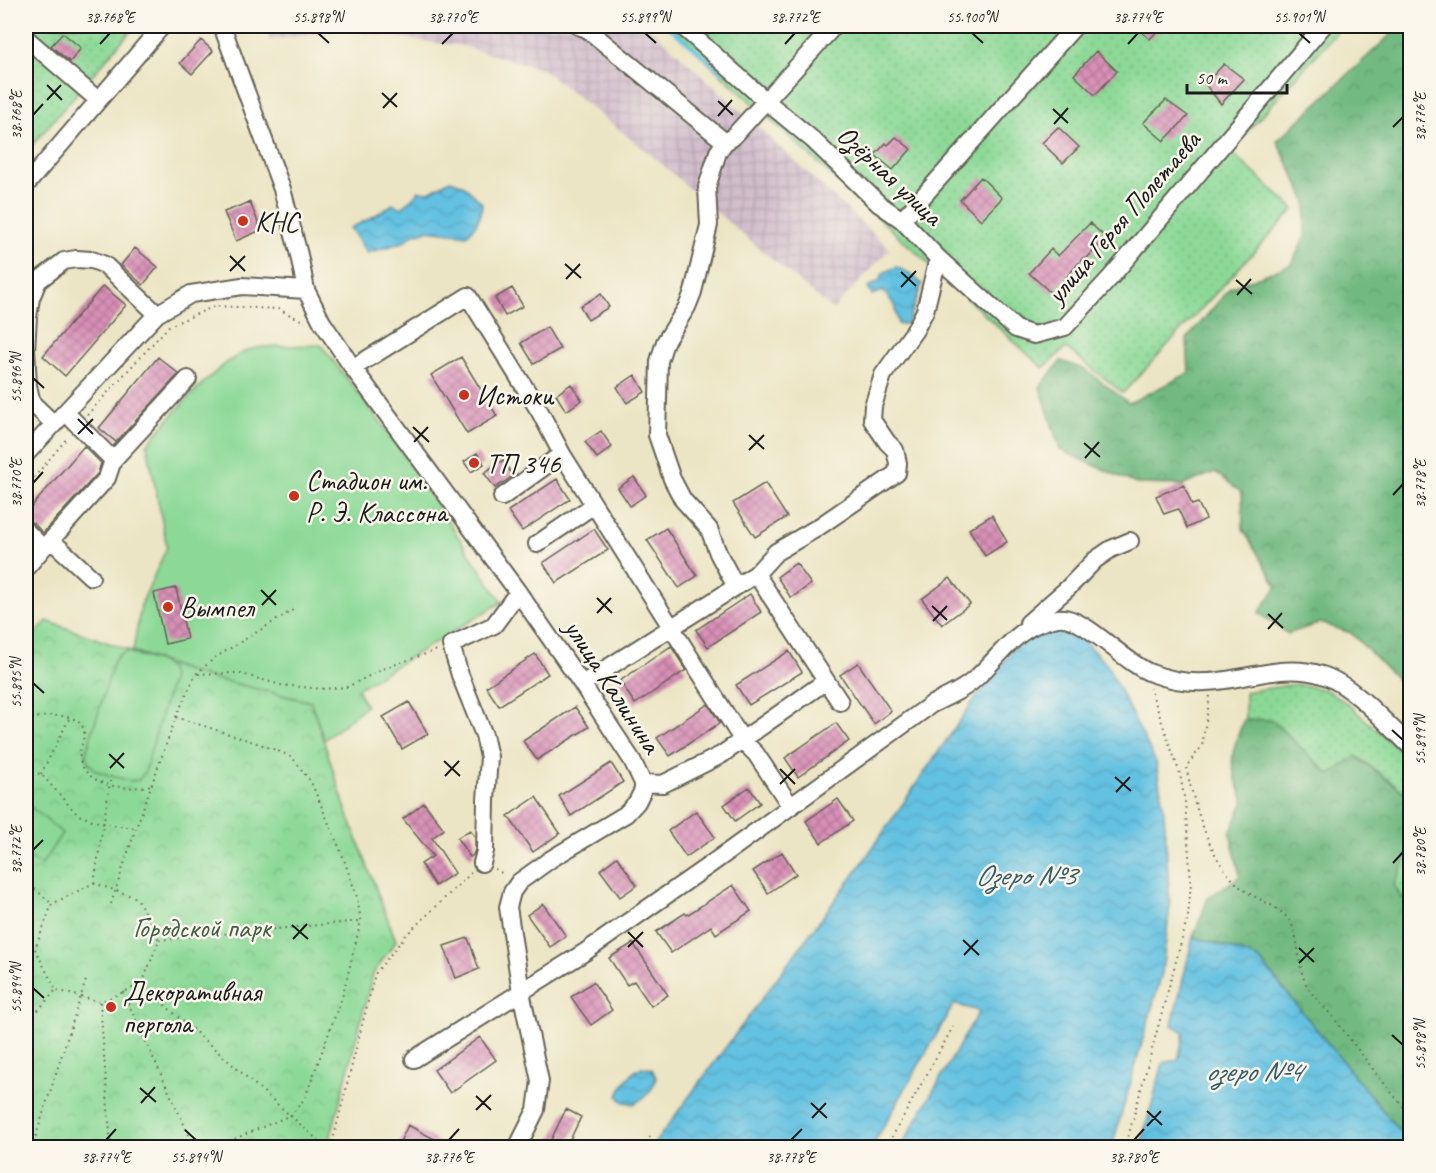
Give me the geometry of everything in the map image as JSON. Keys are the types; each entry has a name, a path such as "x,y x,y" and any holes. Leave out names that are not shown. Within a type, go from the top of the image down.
{"street":[{"path":"26,185 162,26"},
{"name":"улица Калинина","path":"222,26 282,189 306,290 322,322 353,368 518,592 632,760 643,783 643,790 637,802 626,814 551,859 519,882"},
{"path":"578,26 586,29 725,142"},
{"name":"Озёрная улица","path":"682,26 813,140 879,204 902,220 938,258 925,311 915,330 884,375 873,406 872,420 895,450 897,473 817,528 776,552 756,574"},
{"path":"736,587 718,553 710,529 683,500 672,479 657,435 659,361 665,342 687,307 693,292 708,225 707,187 718,152 834,26"},
{"path":"902,220 1075,26"},
{"name":"улица Героя Полетаева","path":"938,258 1016,328 1034,335 1065,327 1111,277 1323,26"},
{"path":"26,38 98,100"},
{"path":"113,460 59,418 32,404 28,386 26,349 31,298 38,281 64,261 92,260 105,265 157,314"},
{"path":"26,454 157,314 191,294 242,286 306,290"},
{"path":"353,368 468,296 540,412 562,454 670,627 743,741 756,754 790,805"},
{"path":"26,568 107,478 113,460 188,379"},
{"path":"502,497 562,454"},
{"path":"537,544 594,505"},
{"path":"26,531 91,577"},
{"path":"414,1059 585,952 932,704 974,680 1024,627 1068,588 1095,560 1130,541"},
{"path":"582,684 756,574 840,702"},
{"path":"482,862 485,851 489,757 484,735 460,675 451,645 494,625 518,592"},
{"path":"1018,635 1032,625 1062,618 1073,620 1143,671 1164,678 1204,682 1293,669 1323,675 1353,693 1410,746"},
{"path":"643,783 663,784 721,755 826,681"},
{"path":"517,1148 536,1110 540,1082 521,992 508,907 512,892 519,882"}],"path":[{"path":"111,904 176,717 196,674 216,657 293,610"},
{"path":"196,674 238,673 281,685 322,689 347,687 385,668 451,645"},
{"path":"1125,1148 1188,917 1191,882 1189,836 1180,774 1165,735 1158,705 1143,671"},
{"path":"1204,682 1210,689 1202,746 1186,767 1194,804 1212,845 1229,876 1288,919 1296,939 1299,964 1308,987 1410,1114"},
{"path":"26,710 33,718"},
{"path":"26,721 33,718 67,716 74,719 81,725 84,732 79,751 81,762 95,780 109,785 136,789 152,784"},
{"path":"176,717 266,746 292,757 311,782 337,843 357,897 361,921 343,994 305,1098 291,1115 213,1148"},
{"path":"41,774 69,719"},
{"path":"26,772 41,774 78,815 104,824 136,828"},
{"path":"94,883 111,776"},
{"path":"142,984 329,1148 375,974 406,934 482,862 519,882"},
{"path":"26,881 52,904"},
{"path":"94,883 116,891 137,898 159,940 142,984 100,1002 56,990 35,949 52,904 94,883"},
{"path":"159,940 361,921"},
{"path":"26,950 35,949"},
{"path":"32,1148 86,980"},
{"path":"26,1024 56,990"},
{"path":"123,992 195,1148"},
{"path":"100,1002 111,1148"},
{"path":"885,1148 955,1023"},
{"path":"643,1148 650,1137"}],"shaded area":[{"path":"267,26 643,26 657,34 890,249 833,310 654,157 542,69 462,46 340,30 269,40"}],"green space":[{"path":"26,26 135,26 26,152"},
{"path":"668,26 1342,26 1230,151 1294,209 1123,393 1066,348 1043,368"},
{"path":"1400,26 1410,26 1410,693 1351,633 1320,623 1288,634 1259,613 1277,586 1243,529 1242,493 1215,472 1184,485 1136,484 1060,450 1040,387 1061,361 1086,370 1129,403 1189,373 1187,339 1230,288 1292,264 1305,235 1306,201 1277,141"},
{"name":"Стадион им. Р. Э. Классона","path":"321,345 388,432 502,602 357,689 366,706 324,740 311,702 196,674 133,651 141,605 167,547 147,445 210,376 239,355 259,348"},
{"name":"Городской парк","path":"47,621 196,674 311,702 345,807 396,941 373,974 328,1147 26,1147 26,644"},
{"path":"127,652 161,662 170,670 172,678 145,771 139,780 131,781 95,770 89,763 86,753 114,661 119,655"},
{"path":"1297,684 1326,690 1347,703 1410,760 1410,802 1408,795 1357,756 1330,775 1272,721 1245,719 1245,692"},
{"path":"1244,719 1272,720 1330,775 1356,756 1408,795 1410,802 1409,852 1394,885 1402,899 1410,895 1410,1144 1259,959 1193,937 1208,898 1240,876 1230,833 1244,801 1235,777 1232,760 1235,743"},
{"path":"26,803 62,833 41,866 26,855"},
{"path":"1410,846 1410,895 1403,900 1394,885"}],"water":[{"path":"450,180 462,184 482,203 478,220 467,235 428,230 414,234 403,242 367,253 350,228 393,204 402,208 419,191 429,192"},
{"path":"896,267 911,274 922,284 907,324 898,324 894,304 883,291 872,295 868,288 880,280 883,273"},
{"name":"Озеро №3","path":"1058,629 1083,640 1107,665 1156,762 1164,811 1170,906 1162,973 1112,1147 901,1147 979,1011 954,1004 872,1147 651,1148 858,869 974,700 1021,640 1040,630"},
{"name":"озеро №4","path":"1193,937 1259,959 1410,1144 1410,1147 1140,1147 1163,1063 1178,1060 1184,1032 1172,1025"},
{"path":"642,1067 652,1069 656,1077 651,1090 645,1097 633,1104 622,1101 618,1096 624,1083"}],"building":[{"path":"1134,26 1162,26 1150,39"},
{"path":"63,33 81,48 70,62 51,46"},
{"path":"201,40 213,51 192,74 180,63"},
{"path":"1096,51 1117,71 1095,95 1074,75"},
{"path":"1224,64 1244,79 1221,104 1205,84"},
{"path":"1166,100 1188,116 1164,141 1143,123"},
{"path":"1058,127 1079,147 1063,163 1042,143"},
{"path":"896,137 911,149 893,170 875,155 886,143 888,145"},
{"path":"981,177 1002,198 981,220 960,200"},
{"name":"КНС","path":"250,202 261,230 236,241 224,212"},
{"path":"1090,223 1106,238 1085,260 1083,258 1052,294 1029,273 1051,249 1058,256"},
{"path":"135,248 158,267 143,285 121,265"},
{"path":"103,286 126,305 65,376 43,356"},
{"path":"512,288 523,306 505,316 495,298"},
{"path":"601,294 609,307 588,320 580,306"},
{"path":"547,327 560,349 534,364 521,343"},
{"path":"158,357 179,374 116,442 99,428"},
{"name":"Истоки","path":"461,357 497,416 467,434 431,375"},
{"path":"635,375 645,392 627,403 617,387"},
{"path":"571,384 582,400 566,411 556,395"},
{"path":"601,431 612,447 597,458 585,442"},
{"path":"84,446 101,463 98,473 43,533 33,523 26,520 26,513"},
{"name":"ТП 346","path":"477,453 484,464 471,472 464,462"},
{"path":"503,460 513,476 495,488 484,473"},
{"path":"634,477 646,495 630,506 618,488"},
{"path":"557,479 570,499 522,531 508,511"},
{"path":"765,483 787,517 755,537 733,503"},
{"path":"1184,485 1192,505 1198,503 1206,519 1187,528 1178,509 1164,514 1156,496"},
{"path":"992,515 1007,542 985,556 969,529"},
{"path":"666,528 697,576 679,588 647,540"},
{"path":"594,529 608,550 556,583 543,563"},
{"path":"796,563 811,584 791,598 777,577"},
{"path":"950,578 970,604 942,625 922,599"},
{"path":"176,588 187,639 165,644 154,593"},
{"path":"750,594 761,612 708,647 696,630"},
{"path":"671,646 686,670 635,704 620,681"},
{"path":"789,651 802,672 749,705 736,685"},
{"path":"535,654 548,674 499,706 486,687"},
{"path":"858,663 891,711 874,724 840,675"},
{"path":"409,702 428,734 402,749 383,717"},
{"path":"708,704 720,723 670,756 657,738"},
{"path":"575,707 589,727 537,760 523,741"},
{"path":"836,723 849,741 798,777 785,758"},
{"path":"611,763 623,782 571,816 559,796"},
{"path":"749,787 760,803 735,821 724,805"},
{"path":"536,797 560,833 533,852 508,816"},
{"path":"838,799 853,821 821,843 806,821"},
{"path":"424,803 444,829 432,838 455,873 435,886 421,864 433,856 403,819"},
{"path":"696,811 715,837 686,857 668,831"},
{"path":"470,830 475,837 475,850 470,857 457,838"},
{"path":"782,852 796,874 768,893 753,871"},
{"path":"617,857 637,885 620,897 600,870"},
{"path":"733,885 751,911 716,934 711,926 671,953 656,932"},
{"path":"543,904 566,936 550,947 527,915"},
{"path":"468,938 479,969 456,978 444,946"},
{"path":"633,943 668,995 651,1006 634,981 627,985 609,958"},
{"path":"593,982 612,1010 591,1025 571,997"},
{"path":"480,1037 496,1060 450,1093 434,1070"},
{"path":"566,1109 581,1117 566,1148 547,1148"},
{"path":"408,1125 451,1148 397,1148"}],"waterway":[{"path":"668,26 722,72"}],"place":[{"name":"КНС","path":"243,221"},
{"name":"Истоки","path":"464,395"},
{"name":"ТП 346","path":"474,463"},
{"name":"Стадион им. Р. Э. Классона","path":"294,496"},
{"name":"Вымпел","path":"168,607"},
{"name":"Декоративная пергола","path":"111,1007"}]}
